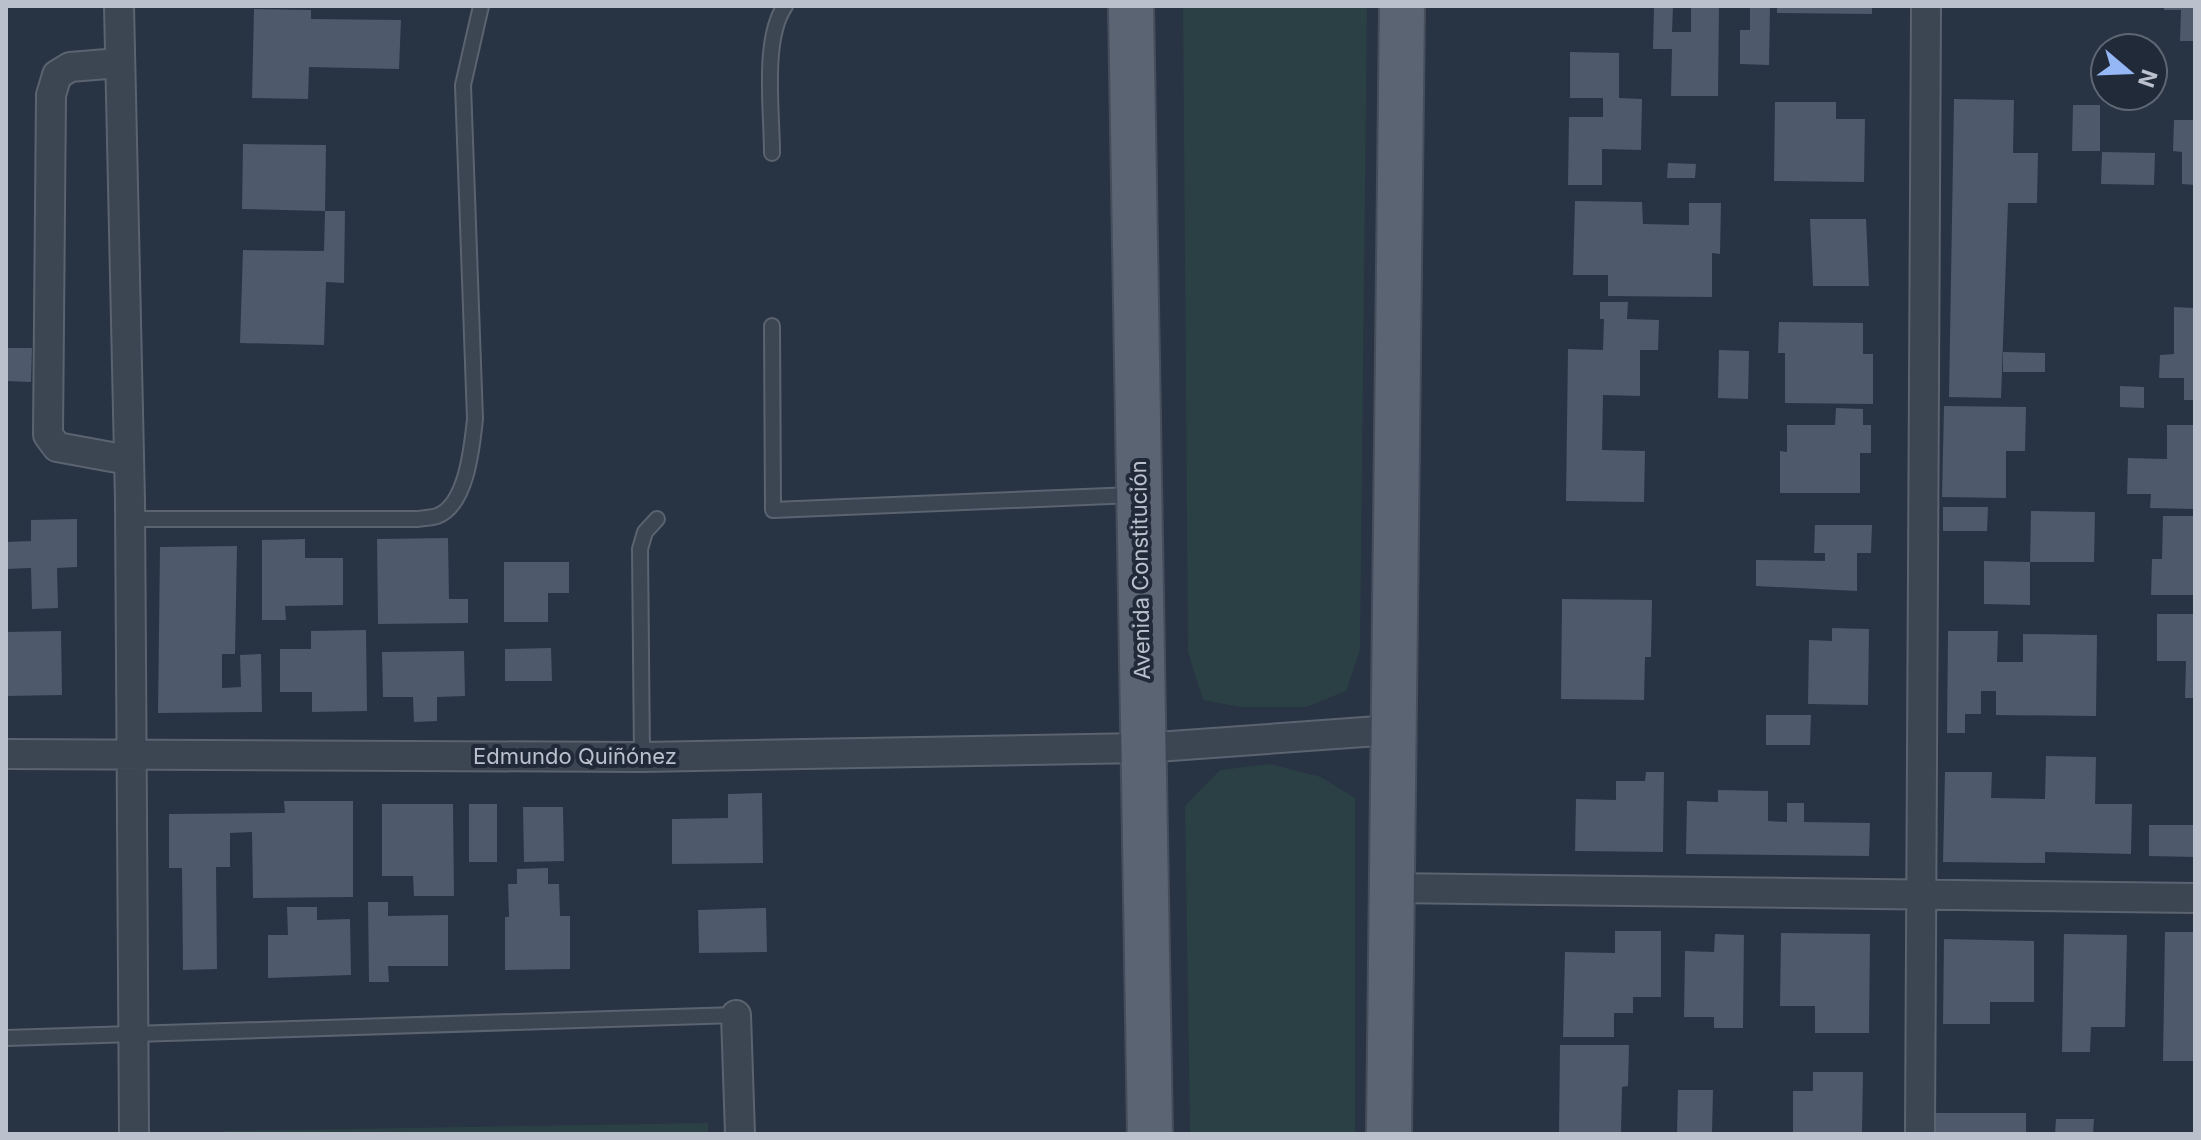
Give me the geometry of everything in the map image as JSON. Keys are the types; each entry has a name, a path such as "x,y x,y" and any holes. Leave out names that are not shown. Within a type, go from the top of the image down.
{"main road":[{"name":"Avenida Constitución","path":"1131,6 1150,1134"},
{"path":"1389,1134 1402,6"}],"street":[{"path":"119,6 130,519 134,1134"},
{"path":"1920,1134 1926,6"},
{"path":"119,63 70,67 57,75 51,95 48,435 57,447 128,460"},
{"name":"Edmundo Quiñónez","path":"6,754 642,757 1143,748 1392,730"},
{"path":"1391,888 2195,898"},
{"path":"736,1015 740,1134"}],"lane":[{"path":"130,519 418,519 438,516 453,503 469,466 475,419 463,85 481,6"},
{"path":"772,153 771,39 785,6"},
{"path":"772,326 773,510 1138,495"},
{"path":"642,757 640,549 645,532 657,519"},
{"path":"6,1038 736,1015"}],"green space":[{"path":"1183,6 1367,6 1360,650 1346,691 1306,707 1240,707 1203,700 1188,652"},
{"path":"1270,764 1321,777 1355,798 1355,1134 1190,1134 1185,806 1220,770"},
{"path":"708,1123 708,1134 224,1134 224,1131"}],"building":[{"path":"1654,6 1673,6 1672,32 1691,32 1691,6 1719,6 1718,96 1671,96 1672,49 1653,49"},
{"path":"1750,6 1770,6 1769,65 1740,64 1740,30 1750,30"},
{"path":"1777,6 1872,6 1872,14 1777,13"},
{"path":"2164,6 2195,6 2195,41 2180,41 2181,10 2164,10"},
{"path":"254,9 311,10 311,19 401,20 399,69 309,67 308,99 252,98"},
{"path":"1570,52 1619,53 1619,98 1642,99 1641,150 1602,149 1602,185 1568,185 1569,117 1603,117 1603,98 1570,98"},
{"path":"1954,99 2014,100 2013,153 2038,153 2037,203 2008,203 2001,398 1949,397"},
{"path":"1775,102 1836,102 1836,119 1865,119 1864,182 1774,181"},
{"path":"2073,105 2089,105 2089,112 2100,112 2100,151 2072,151"},
{"path":"2174,120 2195,120 2195,185 2182,184 2182,152 2173,151"},
{"path":"243,144 326,145 325,211 242,209"},
{"path":"2102,152 2155,153 2154,185 2101,184"},
{"path":"1668,163 1696,164 1695,178 1667,178"},
{"path":"1575,201 1642,202 1643,224 1689,225 1689,203 1721,203 1720,254 1712,253 1712,297 1608,296 1608,275 1573,275"},
{"path":"325,211 345,211 344,283 326,282 324,345 240,343 243,250 324,251"},
{"path":"1810,219 1866,219 1869,286 1813,286"},
{"path":"1600,302 1628,302 1627,319 1659,320 1658,350 1640,350 1640,396 1603,395 1602,450 1645,451 1644,502 1566,501 1568,349 1603,350 1604,319 1600,319"},
{"path":"2174,307 2195,308 2195,400 2184,400 2184,378 2159,378 2160,355 2174,354"},
{"path":"1779,322 1863,323 1863,354 1873,354 1873,404 1785,403 1785,353 1778,353"},
{"path":"6,348 32,348 31,382 6,381"},
{"path":"1719,350 1749,351 1748,399 1718,398"},
{"path":"2003,352 2045,353 2045,372 2003,372"},
{"path":"2120,386 2144,387 2144,408 2120,407"},
{"path":"1944,406 2026,407 2025,451 2006,451 2006,498 1942,497"},
{"path":"1836,408 1863,409 1863,425 1871,425 1871,453 1860,453 1860,493 1780,493 1780,451 1787,452 1787,425 1835,425"},
{"path":"2167,425 2195,425 2195,509 2150,508 2151,494 2127,494 2128,458 2167,459"},
{"path":"1943,507 1988,507 1987,531 1943,531"},
{"path":"2031,511 2095,512 2094,562 2030,562"},
{"path":"2163,516 2195,516 2195,595 2151,595 2152,559 2162,559"},
{"path":"77,519 77,567 57,568 58,608 32,609 31,568 6,569 6,542 31,541 31,520"},
{"path":"1815,525 1872,525 1871,553 1857,553 1857,591 1756,586 1756,560 1825,561 1825,553 1814,553"},
{"path":"448,538 449,599 468,599 468,623 378,624 377,539"},
{"path":"305,539 305,558 343,558 343,605 285,606 286,620 262,620 262,540"},
{"path":"237,546 235,654 222,654 222,688 241,687 240,655 261,654 262,712 158,713 160,547"},
{"path":"1984,561 2030,562 2030,605 1984,604"},
{"path":"504,562 569,562 569,593 548,593 548,622 504,622"},
{"path":"1562,599 1652,600 1651,657 1645,657 1644,700 1561,699"},
{"path":"2157,614 2195,614 2195,698 2185,698 2186,661 2157,661"},
{"path":"1832,628 1869,629 1868,705 1808,704 1809,640 1832,641"},
{"path":"366,630 367,711 312,712 312,692 280,692 280,649 311,649 311,631"},
{"path":"61,631 62,695 6,696 6,632"},
{"path":"1948,631 1998,631 1997,662 2023,662 2023,634 2097,635 2096,716 1996,715 1996,691 1981,691 1981,714 1965,714 1965,733 1947,733"},
{"path":"551,648 552,681 505,681 505,649"},
{"path":"464,651 465,696 437,697 437,721 414,722 413,697 383,697 382,652"},
{"path":"1766,715 1811,715 1810,745 1766,745"},
{"path":"2046,756 2096,757 2095,804 2132,804 2131,854 2045,852 2045,863 1943,862 1945,772 1992,772 1991,798 2045,799"},
{"path":"1646,772 1664,772 1663,852 1575,851 1576,799 1616,800 1616,781 1645,781"},
{"path":"1718,790 1768,791 1768,821 1787,822 1787,803 1804,803 1804,822 1870,823 1869,856 1686,854 1687,801 1718,802"},
{"path":"762,793 763,863 672,864 672,819 728,818 728,794"},
{"path":"284,801 353,801 353,897 253,898 252,832 230,833 230,867 216,867 217,969 183,970 182,868 169,868 169,814 285,813"},
{"path":"382,804 453,804 454,896 414,896 413,876 382,876"},
{"path":"469,804 497,804 497,862 469,862"},
{"path":"523,807 563,807 564,861 524,862"},
{"path":"2149,825 2195,825 2195,857 2149,856"},
{"path":"548,868 548,884 559,884 560,916 570,916 570,969 505,970 508,884 517,884 517,869"},
{"path":"368,902 388,902 388,916 448,915 448,966 388,966 389,982 369,982"},
{"path":"287,907 317,907 317,920 350,919 351,975 268,978 268,935 288,935"},
{"path":"766,908 767,952 699,953 698,910"},
{"path":"1615,931 1661,931 1661,997 1633,997 1633,1013 1614,1013 1614,1037 1563,1037 1565,952 1615,953"},
{"path":"2165,932 2195,932 2195,1061 2163,1061"},
{"path":"1781,933 1870,934 1869,1033 1815,1033 1815,1006 1780,1006"},
{"path":"1715,934 1744,935 1743,1028 1714,1028 1714,1017 1684,1017 1685,951 1714,952"},
{"path":"2064,934 2127,935 2125,1027 2091,1027 2090,1052 2062,1052"},
{"path":"1944,939 2034,941 2034,1002 1990,1002 1990,1024 1943,1024"},
{"path":"1560,1045 1629,1045 1628,1086 1622,1087 1621,1134 1559,1134"},
{"path":"1813,1072 1863,1072 1862,1134 1793,1134 1793,1091 1813,1091"},
{"path":"1678,1090 1713,1090 1712,1134 1677,1134"},
{"path":"1936,1113 2026,1113 2026,1134 1936,1134"},
{"path":"2056,1119 2094,1119 2093,1134 2055,1134"}]}
